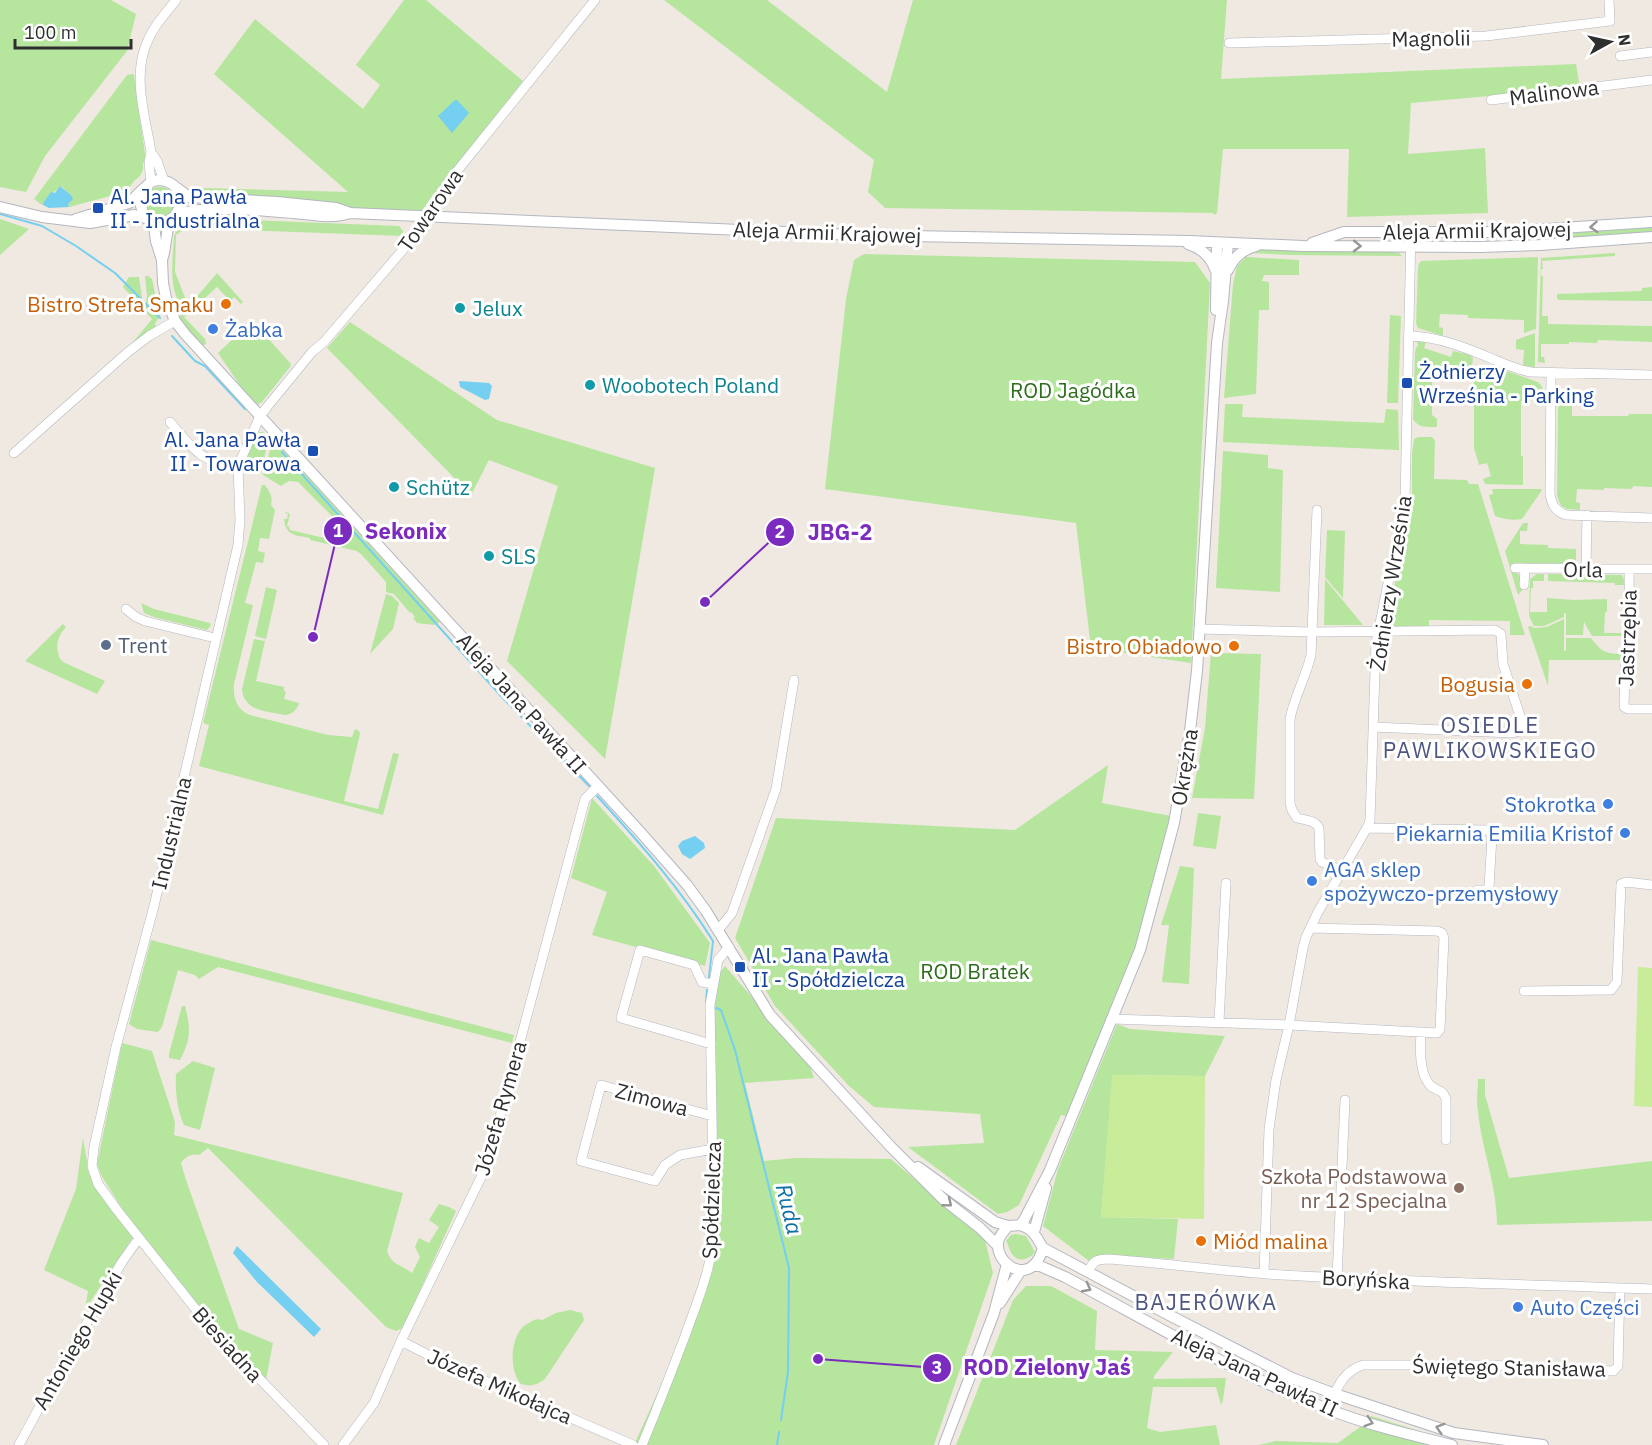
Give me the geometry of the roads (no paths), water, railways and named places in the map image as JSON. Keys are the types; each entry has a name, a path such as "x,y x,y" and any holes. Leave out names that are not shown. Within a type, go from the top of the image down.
{"street":[{"path":"151,182 149,162 151,152 140,89 141,61 149,38 176,0"},
{"name":"Towarowa","path":"260,416 312,352 324,342 413,238 451,179 595,0"},
{"name":"Magnolii","path":"1229,43 1486,36 1610,21 1609,0"},
{"path":"1620,56 1652,52"},
{"name":"Malinowa","path":"1491,100 1652,80"},
{"path":"151,152 157,160 164,180"},
{"path":"0,207 42,217 90,223 134,215 163,223 173,217 180,202 177,188 164,180 151,182 129,203 72,220"},
{"name":"Aleja Armii Krajowej","path":"177,188 189,197 277,202 336,208 350,213 855,235 1411,247 1540,245 1652,237"},
{"path":"141,191 141,206 148,220"},
{"name":"Aleja Armii Krajowej","path":"173,217 192,210 272,211 338,217 350,213"},
{"name":"Aleja Jana Pawła II","path":"162,260 173,217"},
{"name":"Aleja Jana Pawła II","path":"148,220 154,226 162,260 166,298 175,321 191,342 687,885 719,929 740,968 770,1015 942,1199 980,1228 997,1245"},
{"name":"Aleja Armii Krajowej","path":"1303,246 1344,232 1530,231 1652,222"},
{"name":"Żołnierzy Września","path":"1264,1274 1269,1128 1276,1080 1303,948 1318,912 1370,820 1375,654 1405,500 1411,232"},
{"path":"1173,241 1192,245 1206,253 1220,275 1240,253 1265,244"},
{"name":"Okrężna","path":"1020,1225 1050,1170 1140,950 1176,817 1190,731 1199,629 1217,343 1222,310 1220,275 1223,243"},
{"path":"14,453 128,352 148,336 175,321"},
{"path":"1408,336 1428,337 1520,370 1551,373 1652,375"},
{"path":"1551,373 1550,494 1555,509 1566,515 1652,518"},
{"name":"Industrialna","path":"139,1238 98,1184 92,1167 94,1147 116,1047 154,906 238,545 240,519 238,466 260,416"},
{"path":"170,422 199,455 212,462 238,466"},
{"path":"1317,510 1311,655 1290,720 1290,803 1297,818 1317,824 1322,862 1342,871"},
{"path":"1586,570 1587,515"},
{"name":"Orla","path":"1524,585 1520,568 1652,569"},
{"name":"Jastrzębia","path":"1629,570 1630,643 1625,669 1624,707 1652,709"},
{"path":"126,609 145,621 215,638"},
{"path":"1199,629 1312,632 1498,631 1502,639 1503,664 1522,722 1520,731 1512,733 1373,727"},
{"path":"719,929 732,913 776,789 794,680"},
{"name":"Józefa Rymera","path":"343,1445 374,1403 401,1341 487,1165 585,799 598,786"},
{"path":"1367,828 1486,830 1490,832 1492,837 1490,887 1487,890 1477,890"},
{"path":"1524,991 1611,990 1614,988 1617,982 1621,884 1626,882 1652,885"},
{"path":"1219,1022 1226,883"},
{"path":"1112,1019 1437,1033 1440,1029 1444,938 1442,933 1437,931 1310,928"},
{"name":"Spółdzielcza","path":"642,1445 666,1389 712,1255 714,1233 710,1005 718,960 729,947"},
{"path":"711,1044 621,1018 640,950 694,964 702,982 713,984"},
{"path":"1421,1032 1420,1053 1427,1083 1432,1088 1441,1091 1446,1099 1446,1140"},
{"name":"Zimowa","path":"712,1116 601,1085 581,1161 655,1181 665,1165 680,1155 713,1149"},
{"path":"1337,1278 1345,1100"},
{"name":"Aleja Jana Pawła II","path":"891,1147 994,1222 1008,1226"},
{"name":"Okrężna","path":"1034,1232 1050,1170"},
{"path":"1020,1225 1034,1232 1043,1248 1040,1258 1027,1270 1013,1269 1007,1264 1000,1255 997,1245 1008,1226 1020,1225"},
{"name":"Antoniego Hupki","path":"20,1445 54,1380 122,1262 139,1238"},
{"name":"Biesiadna","path":"139,1238 213,1331 324,1445"},
{"name":"Aleja Jana Pawła II","path":"1043,1248 1292,1378 1478,1441 1543,1445"},
{"name":"Boryńska","path":"1088,1272 1094,1261 1108,1259 1264,1274 1476,1284 1652,1289"},
{"path":"944,1445 994,1313 1007,1264"},
{"name":"Aleja Jana Pawła II","path":"1033,1266 1040,1266 1065,1277 1233,1366 1330,1410 1452,1445"},
{"path":"994,1313 1021,1270"},
{"name":"Świętego Stanisława","path":"1335,1394 1338,1385 1351,1369 1363,1365 1486,1365 1613,1371 1618,1366 1620,1288"},
{"name":"Józefa Mikołajca","path":"401,1341 446,1364 633,1445"}],"water":[{"path":"455,100 469,113 452,133 438,116"},
{"path":"60,186 73,199 68,204 69,207 49,208 43,205 51,192 55,193"},
{"path":"459,381 489,383 492,386 489,399 485,400 460,387"},
{"path":"695,836 704,843 705,848 690,859 682,854 678,846 682,841"},
{"path":"237,1246 321,1329 314,1337 257,1282 233,1253"}],"waterway":[{"path":"0,214 42,226 76,246 115,273 160,318"},
{"path":"172,336 195,361 205,366 245,409"},
{"path":"282,452 501,696 589,786"},
{"path":"597,796 673,884 713,941 709,977"},
{"path":"706,1003 707,990"},
{"name":"Ruda","path":"716,1008 721,1010 735,1050 789,1268 788,1372 781,1420"},
{"name":"Ruda","path":"777,1445 779,1432"}],"place":[{"name":"Al. Jana Pawła II - Industrialna","path":"98,208"},
{"name":"Bistro Strefa Smaku","path":"226,304"},
{"name":"Jelux","path":"460,308"},
{"name":"Żabka","path":"213,329"},
{"name":"Żołnierzy Września - Parking","path":"1407,383"},
{"name":"Woobotech Poland","path":"590,385"},
{"name":"Al. Jana Pawła II - Towarowa","path":"313,451"},
{"name":"Schütz","path":"394,487"},
{"name":"SLS","path":"489,556"},
{"name":"JBG-2","path":"705,602"},
{"name":"Sekonix","path":"313,637"},
{"name":"Trent","path":"106,645"},
{"name":"Bistro Obiadowo","path":"1234,646"},
{"name":"Bogusia","path":"1527,684"},
{"name":"Stokrotka","path":"1608,804"},
{"name":"Piekarnia Emilia Kristof","path":"1625,833"},
{"name":"AGA sklep spożywczo-przemysłowy","path":"1312,881"},
{"name":"Al. Jana Pawła II - Spółdzielcza","path":"740,967"},
{"name":"Szkoła Podstawowa nr 12 Specjalna","path":"1459,1188"},
{"name":"Miód malina","path":"1201,1241"},
{"name":"Auto Części","path":"1518,1307"},
{"name":"ROD Zielony Jaś","path":"818,1359"}],"district":[{"name":"OSIEDLE PAWLIKOWSKIEGO","path":"1490,736"},
{"name":"BAJERÓWKA","path":"1206,1301"}],"park label":[{"name":"ROD Jagódka","path":"1073,390"},
{"name":"ROD Bratek","path":"975,971"}]}
